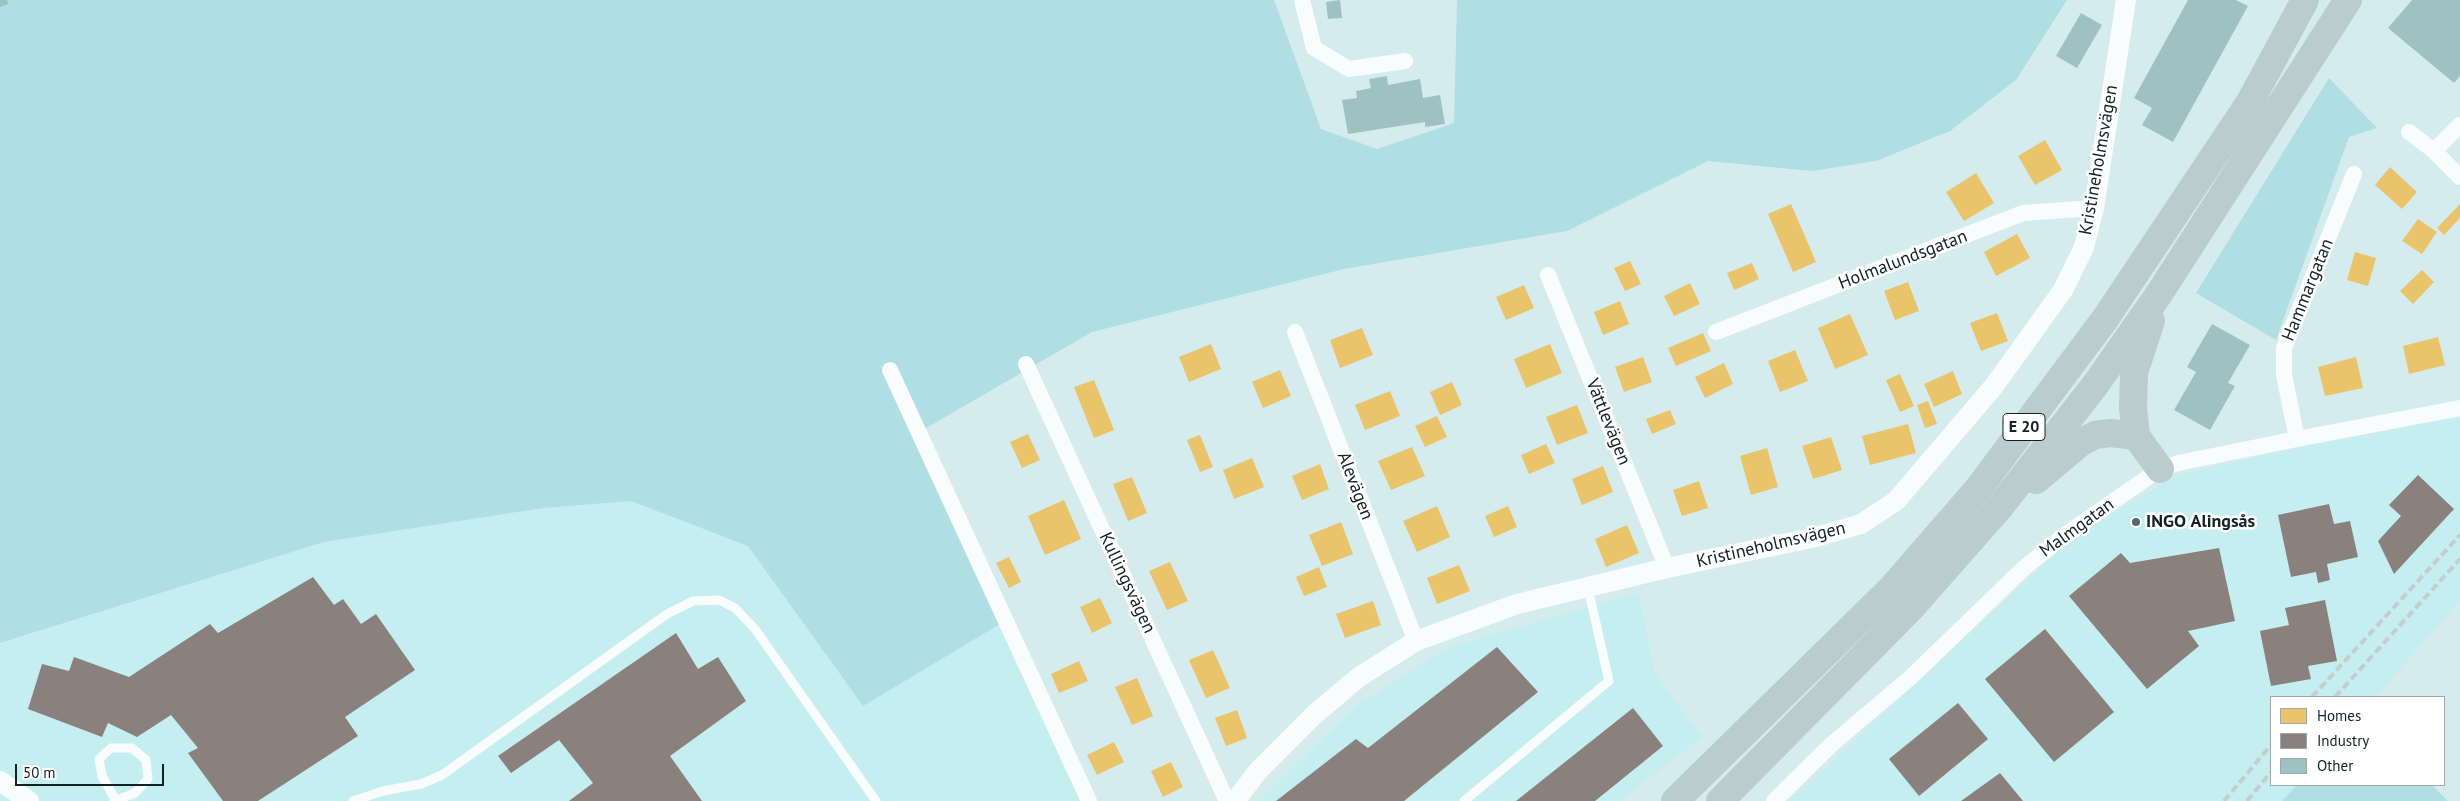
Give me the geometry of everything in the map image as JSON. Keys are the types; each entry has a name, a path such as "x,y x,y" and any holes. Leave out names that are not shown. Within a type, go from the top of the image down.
{"highway":[{"name":"E 20","path":"1675,801 1892,588 1978,489 2111,310 2250,102 2305,0"},
{"name":"E 20","path":"1720,801 1910,609 1999,508 2096,384 2159,294 2348,0"},
{"path":"2159,294 2134,373 2136,436 2160,469"},
{"path":"1999,508 2080,444 2095,435 2110,433 2136,436"}],"street":[{"path":"1302,0 1314,48 1349,69 1405,61"},
{"name":"Kristineholmsvägen","path":"1234,801 1258,771 1314,715 1360,677 1416,641 1517,604 1667,568 1816,537 1861,524 1896,501 1994,386 2063,290 2084,247 2094,208 2126,0"},
{"path":"2434,152 2460,125"},
{"path":"2409,132 2460,176"},
{"name":"Hammargatan","path":"2296,439 2284,375 2284,348 2354,174"},
{"name":"Holmalundsgatan","path":"1716,332 2023,213 2094,208"},
{"name":"Vättlevägen","path":"1548,275 1667,568"},
{"name":"Alevägen","path":"1295,332 1416,641"},
{"name":"Kullingsvägen","path":"1026,364 1227,801"},
{"path":"890,370 1089,801"},
{"name":"Malmgatan","path":"1774,801 1832,744 1911,678 2038,556 2066,534 2160,469 2178,463 2296,439 2460,408"},
{"path":"0,781 29,801"}],"lane":[{"path":"1464,801 1609,681 1588,588"},
{"path":"353,801 383,791 421,784 442,775 667,614 692,601 719,600 735,608 755,629 876,801"},
{"path":"111,748 132,748 146,760 148,779 135,794 114,800 102,776 99,759 111,748"}],"shaded area":[{"path":"0,0 1274,0 1321,129 1377,149 1454,123 1457,0 2067,0 2016,80 1950,131 1876,161 1812,171 1708,161 1567,231 1344,269 1092,332 921,431 1000,624 863,706 748,546 631,501 543,508 324,542 0,643"},
{"path":"2329,78 2377,128 2349,137 2276,340 2196,293"},
{"path":"2460,412 2460,600 2377,696 2270,696 2270,786 2296,786 2282,801 1790,801 2076,534 2180,474"},
{"path":"631,501 748,546 863,706 1000,624 1084,801 0,801 0,644 324,542 543,508"},
{"path":"1639,593 1654,672 1702,737 1619,801 1259,801 1357,705 1449,647"},
{"path":"2296,786 2433,786 2448,801 2282,801"}],"building: Homes":[{"path":"2045,140 2062,170 2035,185 2018,156"},
{"path":"2390,167 2417,192 2402,209 2375,185"},
{"path":"1976,173 1994,203 1964,221 1946,192"},
{"path":"1791,204 1816,262 1793,272 1768,214"},
{"path":"2460,204 2460,218 2444,235 2437,228"},
{"path":"2418,219 2437,232 2422,254 2402,241"},
{"path":"2017,234 2030,258 1996,276 1984,252"},
{"path":"2355,252 2376,258 2368,286 2347,280"},
{"path":"1630,261 1641,284 1625,291 1614,268"},
{"path":"1752,263 1759,279 1734,290 1727,273"},
{"path":"2422,270 2434,282 2413,304 2400,291"},
{"path":"1908,282 1919,311 1895,320 1884,291"},
{"path":"1690,283 1700,304 1674,316 1664,296"},
{"path":"1524,285 1534,308 1506,320 1496,297"},
{"path":"1620,301 1629,324 1603,335 1594,312"},
{"path":"1997,313 2008,341 1981,351 1970,323"},
{"path":"1850,314 1868,355 1835,369 1818,328"},
{"path":"1362,328 1373,355 1340,368 1330,340"},
{"path":"1703,333 1711,351 1676,366 1668,348"},
{"path":"2438,337 2445,365 2409,374 2403,346"},
{"path":"1211,344 1221,369 1189,382 1179,357"},
{"path":"1550,344 1562,373 1526,388 1514,359"},
{"path":"1795,350 1808,381 1780,392 1768,361"},
{"path":"1643,357 1652,382 1624,392 1615,367"},
{"path":"2356,357 2363,388 2325,396 2318,367"},
{"path":"1724,363 1733,384 1705,398 1695,377"},
{"path":"1280,370 1291,396 1263,408 1252,382"},
{"path":"1953,371 1962,394 1934,407 1924,384"},
{"path":"1900,374 1914,406 1900,412 1886,380"},
{"path":"1094,380 1114,430 1094,438 1074,387"},
{"path":"1452,382 1462,405 1440,415 1430,392"},
{"path":"1390,391 1400,416 1365,430 1355,405"},
{"path":"1928,401 1937,424 1925,428 1917,405"},
{"path":"1577,405 1588,433 1557,445 1546,417"},
{"path":"1670,410 1676,424 1652,434 1646,419"},
{"path":"1437,416 1447,437 1425,447 1415,426"},
{"path":"1908,424 1916,453 1870,465 1862,436"},
{"path":"1028,434 1040,460 1022,468 1010,442"},
{"path":"1200,435 1213,467 1200,472 1187,440"},
{"path":"1831,437 1842,470 1813,479 1802,446"},
{"path":"1546,444 1555,463 1529,474 1521,455"},
{"path":"1412,447 1425,476 1391,490 1378,461"},
{"path":"1767,448 1778,487 1751,495 1740,456"},
{"path":"1252,458 1264,487 1234,499 1223,470"},
{"path":"1320,464 1329,489 1302,500 1292,476"},
{"path":"1603,466 1613,492 1582,505 1572,479"},
{"path":"1132,477 1147,513 1128,521 1113,484"},
{"path":"1699,481 1708,508 1682,516 1673,490"},
{"path":"1064,500 1081,539 1045,555 1028,516"},
{"path":"1437,506 1450,537 1417,552 1403,521"},
{"path":"1508,506 1517,527 1494,537 1485,516"},
{"path":"1341,522 1353,554 1322,566 1309,535"},
{"path":"1627,525 1639,553 1606,567 1595,539"},
{"path":"1009,557 1021,582 1009,588 996,563"},
{"path":"1170,562 1188,601 1167,610 1149,571"},
{"path":"1459,565 1470,591 1437,604 1427,578"},
{"path":"1319,567 1327,587 1304,596 1296,577"},
{"path":"1100,598 1112,623 1092,633 1080,607"},
{"path":"1373,601 1381,625 1345,638 1336,614"},
{"path":"1213,650 1230,688 1206,698 1189,660"},
{"path":"1079,661 1088,681 1059,693 1051,674"},
{"path":"1137,678 1153,716 1132,725 1115,687"},
{"path":"1237,710 1247,738 1226,746 1215,718"},
{"path":"1114,742 1124,762 1097,775 1087,755"},
{"path":"1171,762 1183,787 1163,797 1151,771"}],"building: Industry":[{"path":"2418,475 2454,509 2394,574 2378,541 2401,516 2389,505"},
{"path":"2329,504 2334,524 2350,521 2358,557 2327,564 2330,580 2318,583 2316,572 2291,577 2278,515"},
{"path":"2219,548 2235,621 2188,631 2199,646 2147,689 2069,596 2121,553 2130,563"},
{"path":"313,577 334,605 343,599 361,624 376,614 415,670 345,717 358,736 258,801 223,801 188,753 198,748 171,715 137,737 108,723 102,737 28,709 42,664 69,671 74,657 129,677 210,624 218,633"},
{"path":"2325,600 2337,661 2308,666 2311,679 2271,686 2260,631 2289,625 2285,608"},
{"path":"2045,629 2114,712 2054,762 1985,679"},
{"path":"676,633 698,669 718,657 746,701 670,756 702,801 569,801 593,783 559,740 511,773 498,756"},
{"path":"1497,647 1538,692 1404,801 1276,801 1356,739 1368,748"},
{"path":"1958,703 1988,739 1919,796 1889,759"},
{"path":"1633,708 1663,746 1595,801 1516,801"},
{"path":"2000,773 2023,801 1961,801"}],"building: Other":[{"path":"0,0 7,0 8,4 0,7"},
{"path":"1340,0 1342,18 1328,19 1326,2"},
{"path":"2188,0 2236,0 2248,6 2173,142 2142,125 2152,108 2134,98"},
{"path":"2412,0 2460,0 2460,76 2454,83 2388,28"},
{"path":"2081,13 2102,25 2077,68 2056,56"},
{"path":"1387,76 1388,85 1420,79 1423,98 1440,95 1445,124 1425,127 1425,122 1348,134 1342,100 1357,98 1356,91 1371,88 1369,79"},
{"path":"2212,324 2250,345 2228,383 2235,386 2210,430 2174,410 2196,372 2187,367"}],"railway":[{"path":"2313,696 2460,535"},
{"path":"2336,696 2460,559"},
{"path":"2224,801 2270,746"},
{"path":"2247,801 2270,773"}],"place":[{"name":"INGO Alingsås","path":"2136,522"}]}
